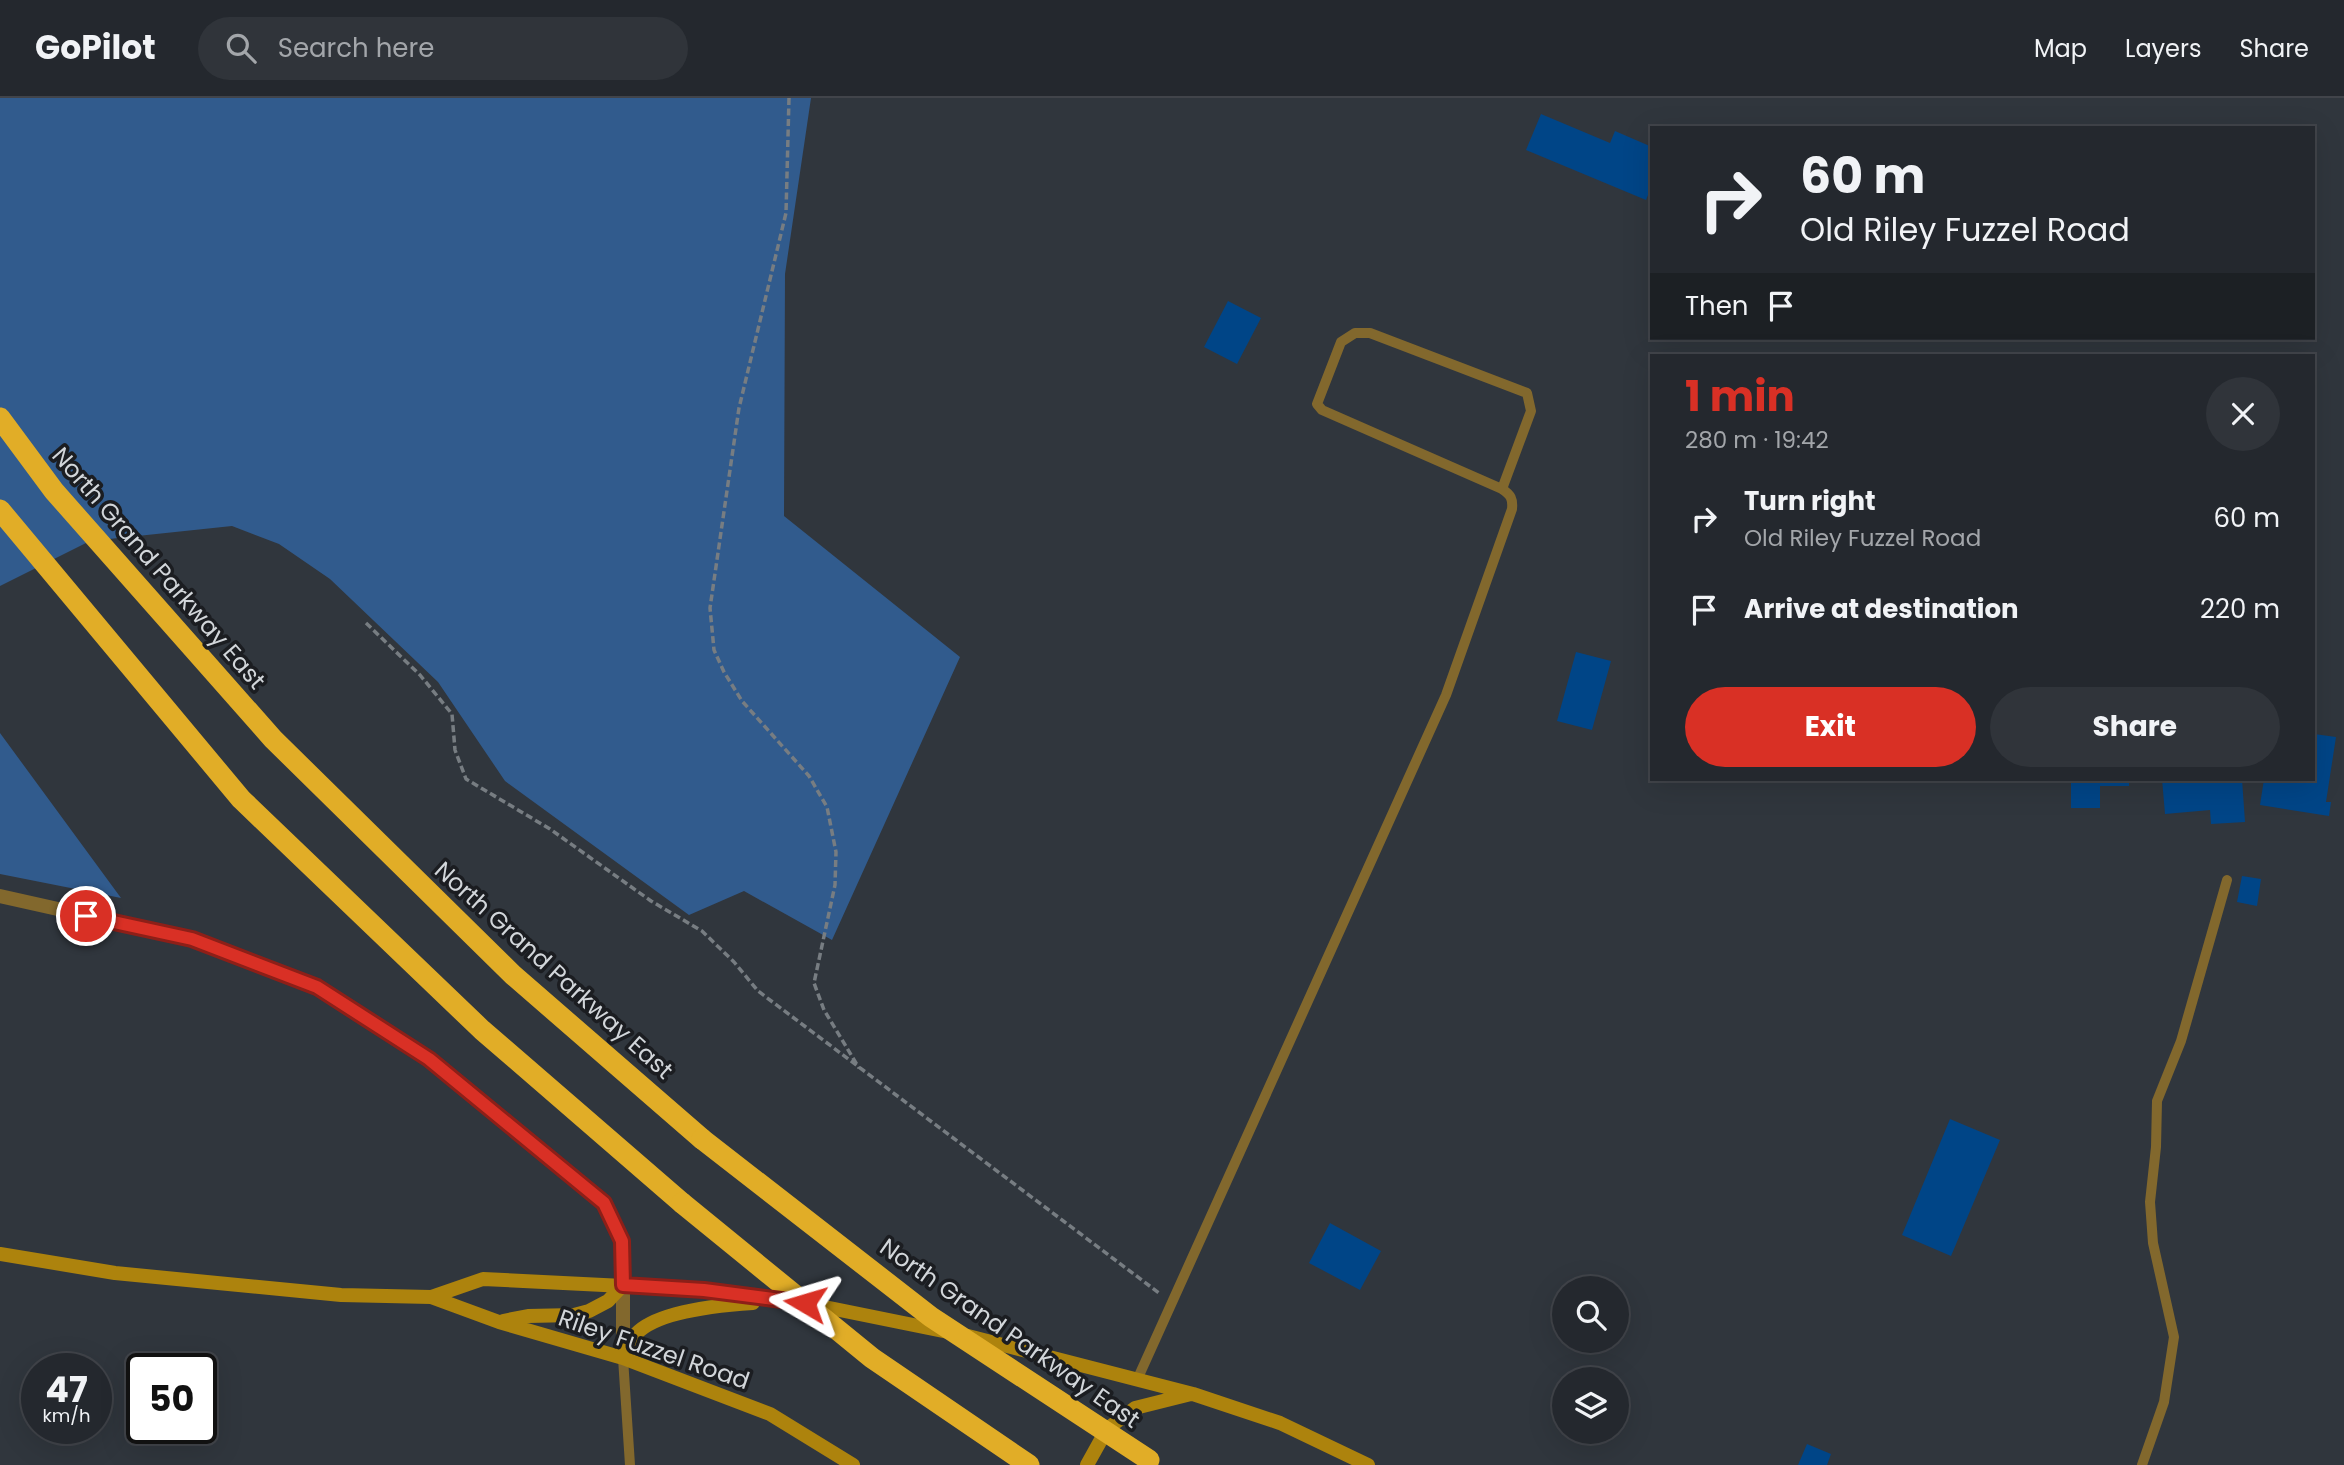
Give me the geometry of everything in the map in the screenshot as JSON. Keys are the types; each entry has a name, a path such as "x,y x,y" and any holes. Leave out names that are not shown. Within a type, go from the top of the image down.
{"highway":[{"name":"North Grand Parkway East","path":"0,418 54,491 273,738 513,975 702,1139 931,1317 1153,1462"},
{"path":"0,510 241,799 482,1030 682,1203 872,1358 1029,1465"}],"main road":[{"name":"Riley Fuzzel Road","path":"0,1254 115,1273 341,1295 431,1297 499,1322 622,1358 770,1414 853,1465"},
{"name":"Riley Fuzzel Road","path":"431,1297 483,1279 704,1290 785,1300 974,1337 1193,1394"},
{"path":"499,1322 528,1316 574,1315 589,1311 608,1301 623,1285"},
{"path":"622,1358 637,1333 658,1320 718,1306 785,1300"},
{"path":"1087,1465 1107,1429 1135,1408 1193,1394 1280,1423 1368,1465"}],"street":[{"path":"0,896 192,939 317,987 429,1059 604,1203 622,1241 622,1358"}],"lane":[{"path":"1137,1380 1446,695 1512,509 1513,501 1502,489 1322,410 1317,404 1341,342 1355,333 1370,333 1527,393 1531,411 1502,489"},
{"path":"2143,1465 2164,1402 2174,1337 2153,1243 2150,1202 2156,1147 2157,1101 2181,1041 2227,880"},
{"path":"622,1358 630,1465"}],"path":[{"path":"789,98 786,213 739,408 710,608 714,650 724,672 742,701 809,776 827,807 836,852 835,886 814,983 824,1010 860,1070"},
{"path":"366,623 420,675 452,713 455,750 466,779 550,829 651,901 702,932 734,962 758,991 1174,1303"}],"shaded area":[{"path":"0,98 811,98 785,274 784,516 960,657 832,940 744,891 689,915 505,781 438,682 330,579 279,544 232,526 90,541 0,586"},
{"path":"0,733 121,898 0,874"}],"building":[{"path":"1541,114 1610,143 1615,131 1650,146 1650,190 1646,200 1526,150"},
{"path":"1228,301 1261,318 1237,364 1204,347"},
{"path":"1576,652 1611,661 1592,730 1557,721"},
{"path":"2315,734 2336,737 2326,802 2331,802 2329,816 2260,805 2264,781 2315,781"},
{"path":"2071,781 2129,781 2129,786 2100,786 2100,808 2071,808"},
{"path":"2162,781 2242,781 2245,822 2211,824 2210,810 2165,814"},
{"path":"2242,876 2261,879 2257,906 2237,902"},
{"path":"1950,1119 2000,1140 1951,1256 1902,1235"},
{"path":"1330,1223 1381,1251 1360,1290 1309,1263"},
{"path":"1807,1444 1831,1454 1827,1465 1798,1465"}],"route":[{"path":"86,916 192,939 317,987 429,1059 604,1203 622,1241 623,1285 704,1290 805,1303"}]}
